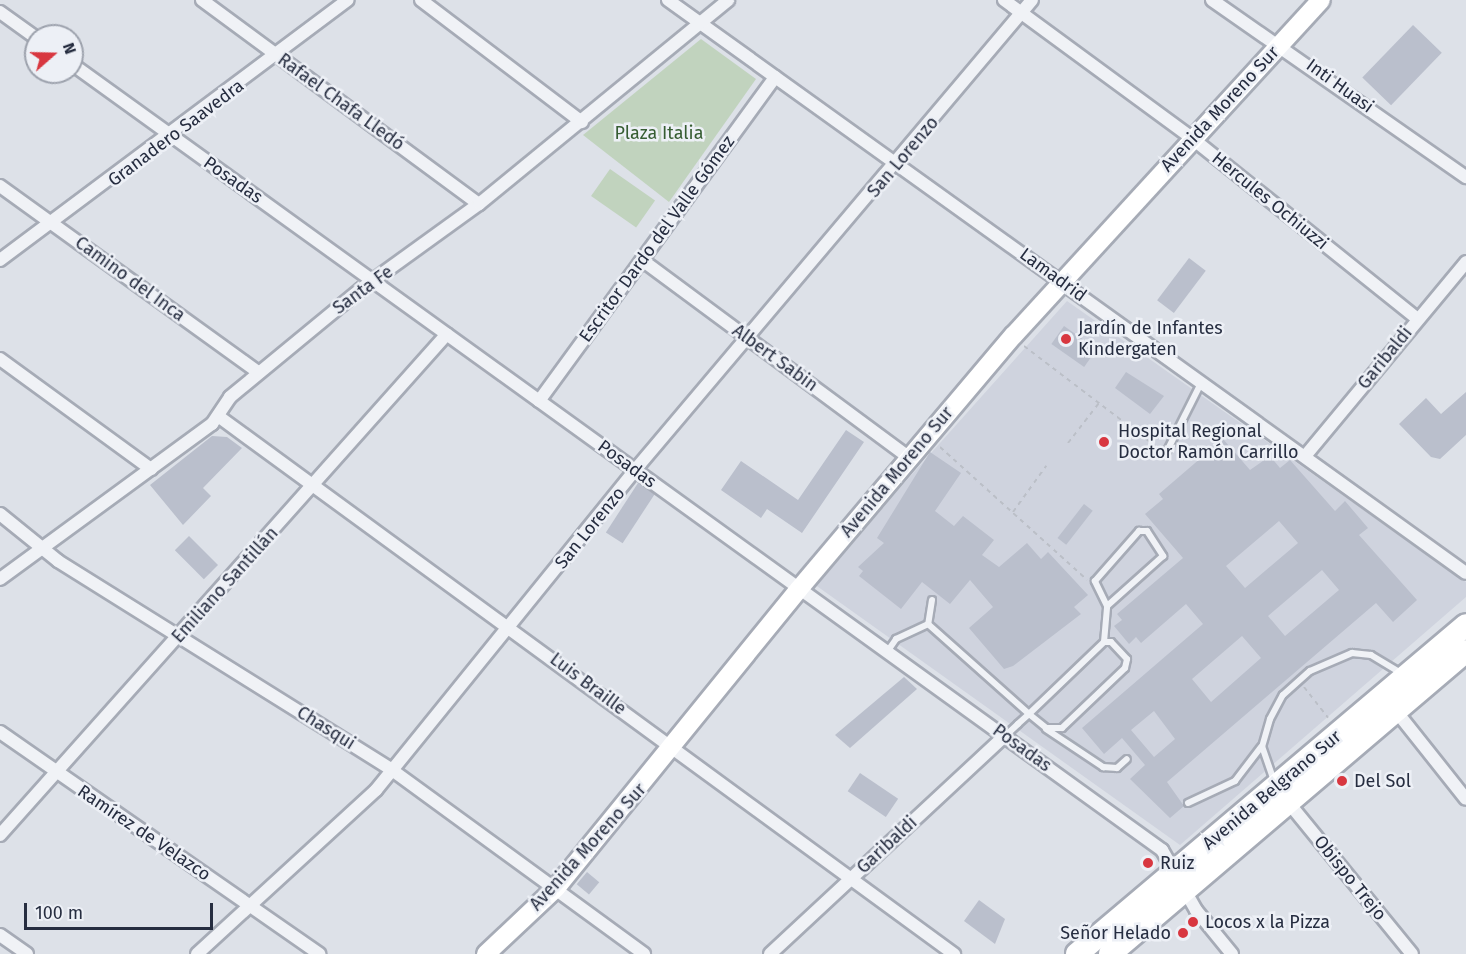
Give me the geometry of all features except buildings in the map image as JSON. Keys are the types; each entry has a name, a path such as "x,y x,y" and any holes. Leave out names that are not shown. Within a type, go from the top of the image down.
{"highway":[{"name":"Avenida Belgrano Sur","path":"1110,954 1184,891 1283,794 1339,732 1466,625"},
{"name":"Avenida Belgrano Sur","path":"1077,954 1178,869 1396,711 1466,651"}],"street":[{"name":"Rafael Chafa Lledó","path":"202,0 479,204"},
{"name":"Granadero Saavedra","path":"0,260 172,137 279,56 348,0"},
{"path":"421,0 582,122"},
{"name":"Lamadrid","path":"668,0 775,77 900,162 1201,384 1306,455 1466,573"},
{"name":"Santa Fe","path":"0,579 44,549 218,417 224,403 259,373 374,279 479,204 702,25 728,0"},
{"name":"Hercules Ochiuzzi","path":"1004,0 1193,139 1418,319"},
{"name":"San Lorenzo","path":"197,954 252,905 392,770 511,626 635,470 900,162 1032,0"},
{"name":"Inti Huasi","path":"1212,0 1466,177"},
{"name":"Avenida Moreno Sur","path":"486,954 556,888 674,748 799,588 1014,335 1321,0"},
{"path":"0,12 24,29"},
{"name":"Posadas","path":"84,73 374,279 539,401 1162,850 1178,869"},
{"name":"Escritor Dardo del Valle Gómez","path":"539,401 775,77"},
{"name":"Camino del Inca","path":"0,186 259,373"},
{"name":"Albert Sabin","path":"642,260 908,457"},
{"name":"Garibaldi","path":"1306,455 1466,262"},
{"name":"Emiliano Santillán","path":"0,835 313,488 447,334"},
{"path":"0,359 151,469"},
{"name":"Luis Braille","path":"218,417 313,488 511,626 954,954"},
{"name":"Chasqui","path":"0,514 44,549 178,637 392,770 644,954"},
{"path":"1396,711 1466,799"},
{"name":"Ramírez de Velazco","path":"0,732 54,773 252,905 319,954"},
{"name":"Garibaldi","path":"770,954 1005,736"},
{"name":"Obispo Trejo","path":"1283,794 1412,954"},
{"path":"1178,869 1184,891 1232,954"},
{"path":"0,935 27,954"}],"lane":[{"path":"1166,453 1201,384"},
{"path":"1005,736 1104,642 1107,606 1096,589 1095,581 1139,531 1156,538 1163,556 1107,606"},
{"path":"928,624 933,600"},
{"path":"887,651 896,639 928,624"},
{"path":"928,624 1046,728 1103,767 1117,768 1127,759"},
{"path":"1046,728 1062,728 1125,668 1123,653 1104,642"},
{"path":"1188,803 1235,781 1262,747 1283,695 1299,680 1332,657 1352,653 1371,655 1406,676"},
{"path":"1262,747 1283,794"}],"path":[{"path":"1014,335 1166,453"},
{"path":"1068,443 1099,403"},
{"path":"926,436 1096,589"},
{"path":"1013,512 1046,466"},
{"path":"1299,680 1339,732"}],"shaded area":[{"name":"Hospital Regional Doctor Ramón Carrillo","path":"1067,301 1466,582 1466,597 1180,845 814,584"}],"green space":[{"name":"Plaza Italia","path":"701,39 756,79 669,202 583,135"},
{"path":"610,169 655,201 636,228 591,196"}],"place":[{"name":"Jardín de Infantes Kindergaten","path":"1066,339"},
{"name":"Hospital Regional Doctor Ramón Carrillo","path":"1104,442"},
{"name":"Del Sol","path":"1342,781"},
{"name":"Ruiz","path":"1148,863"},
{"name":"Locos x la Pizza","path":"1193,922"},
{"name":"Señor Helado","path":"1183,933"}]}
